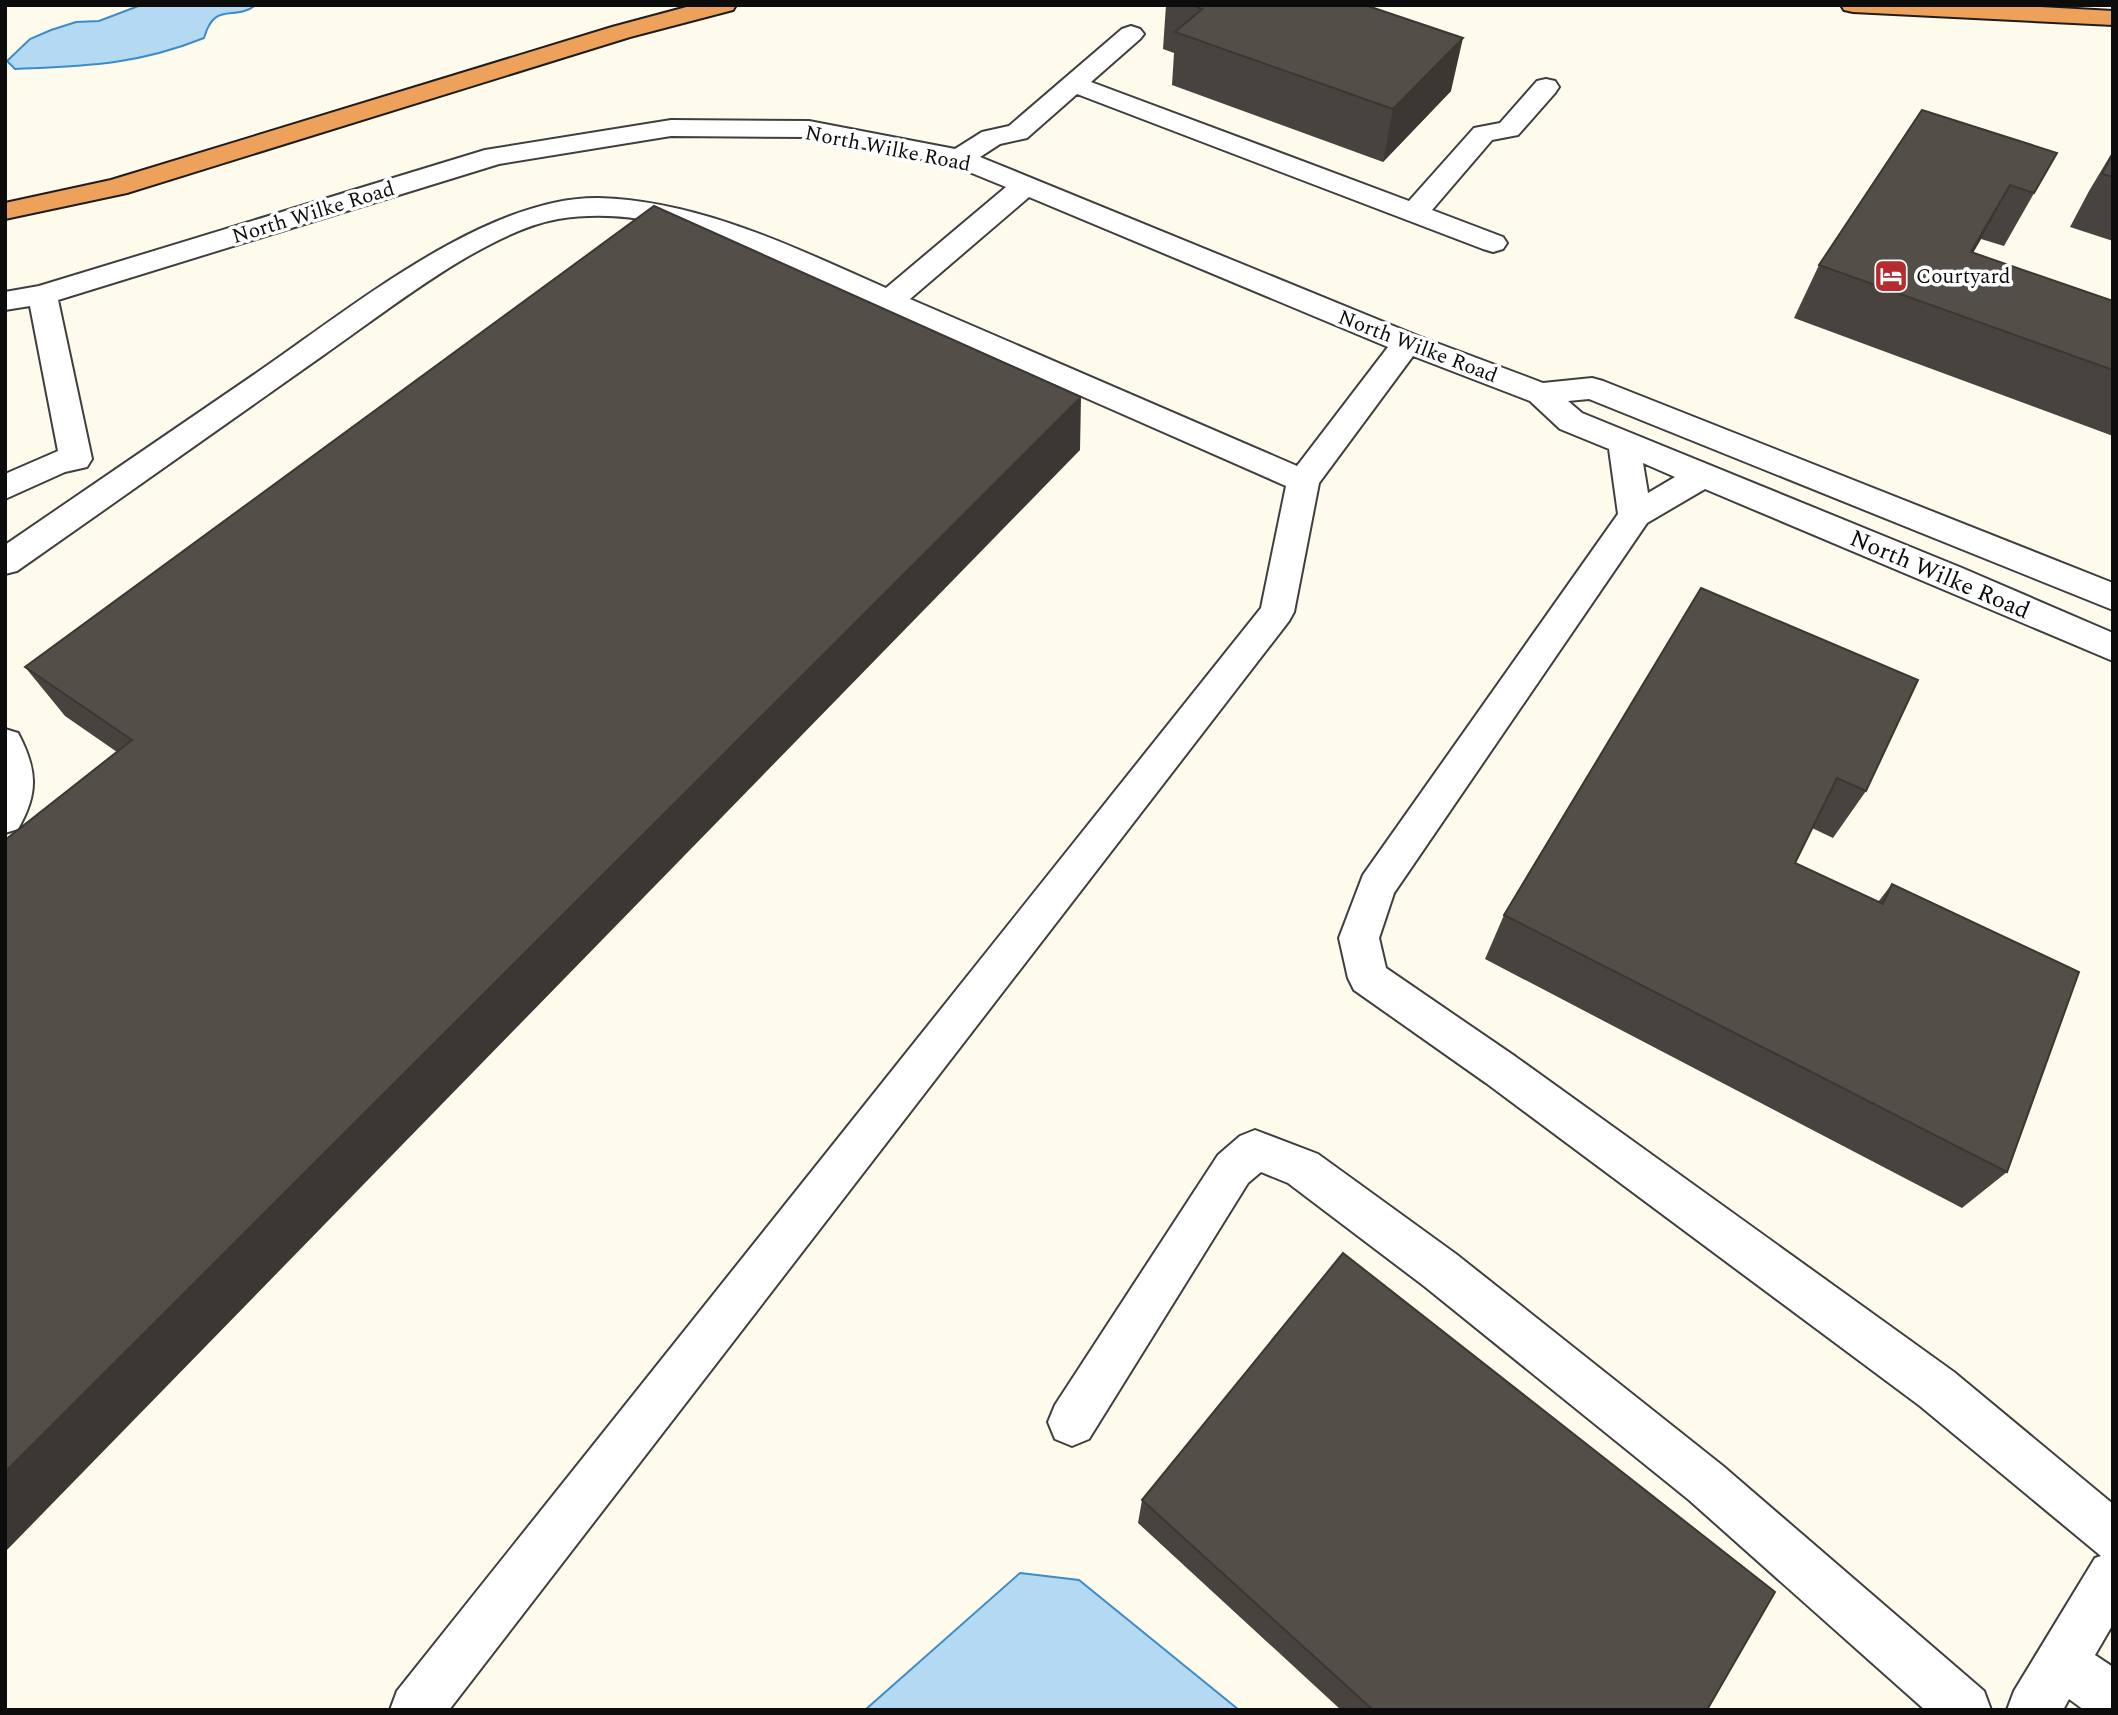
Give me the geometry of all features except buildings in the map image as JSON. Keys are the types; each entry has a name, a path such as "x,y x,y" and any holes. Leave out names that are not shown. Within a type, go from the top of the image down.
{"highway":[{"path":"5,211 117,187 621,32 724,5"},
{"path":"1853,5 2113,18"},
{"path":"2003,5 2113,18"}],"street":[{"path":"959,158 991,138 1018,132 1131,34"},
{"path":"1073,84 1493,243"},
{"path":"1414,213 1483,134 1509,130 1546,87"},
{"name":"North Wilke Road","path":"5,301 42,295 495,156 671,128 809,129 959,158 1407,343 1541,394 1571,421 1950,577 2113,648"},
{"path":"889,301 1026,185"},
{"path":"5,562 435,264 488,235 523,221 558,211 618,207 716,226 1303,481"},
{"path":"5,488 58,462 76,459 42,295"},
{"path":"416,1710 1277,612 1303,481 1407,343"},
{"name":"North Wilke Road","path":"1541,394 1592,388 2113,597"},
{"path":"1624,443 1635,515"},
{"path":"1703,475 1635,515 1377,887 1359,939 1368,978 1501,1070 1937,1389 2113,1536"},
{"path":"1950,577 1966,539"},
{"path":"5,743 17,780 13,806 5,818"},
{"path":"1072,1422 1233,1169 1255,1150 1303,1168 1451,1278 1706,1483 1965,1710"},
{"path":"2033,1710 2113,1576"},
{"path":"2061,1662 2113,1699"}],"water":[{"path":"141,5 256,5 248,10 219,15 208,26 204,38 156,54 88,65 40,68 15,69 7,61 30,39 51,30 76,22 99,21"},
{"path":"1020,1573 1079,1580 1239,1710 865,1710"}],"place":[{"name":"Courtyard","path":"1891,276"}]}
